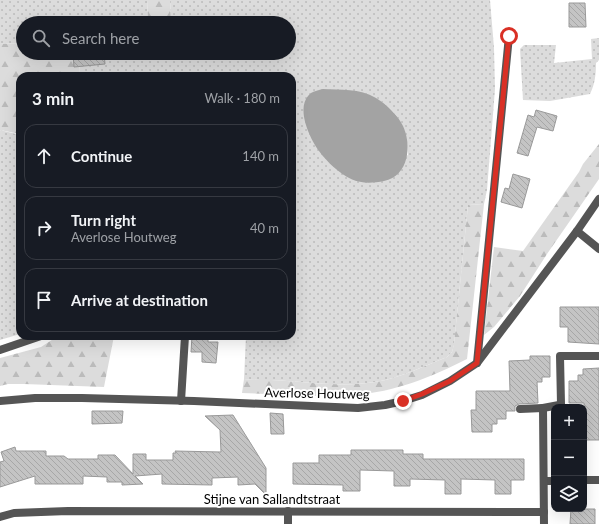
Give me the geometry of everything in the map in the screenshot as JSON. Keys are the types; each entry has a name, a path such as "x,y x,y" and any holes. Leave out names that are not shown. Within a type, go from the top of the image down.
{"street":[{"path":"477,363 509,36"},
{"name":"Averlose Houtweg","path":"0,401 35,398 82,398 358,408 403,401 450,381 477,363 577,231 599,199"},
{"path":"577,231 599,249"},
{"path":"0,350 29,340"},
{"path":"181,401 185,340"},
{"path":"520,408 543,408 559,406 561,404 560,356 599,356"},
{"path":"543,408 544,524"},
{"path":"587,480 599,480"},
{"path":"544,481 551,481"},
{"name":"Stijne van Sallandtstraat","path":"0,517 14,513 68,511 544,512"},
{"path":"288,511 288,524"}],"green space":[{"path":"0,0 147,0 148,16 16,16 16,43 0,44"},
{"path":"147,0 170,0 171,16 148,16"},
{"path":"170,0 490,0 494,48 495,89 487,190 484,204 468,205 454,345 452,352 447,357 412,371 394,378 375,382 331,384 244,379 246,340 296,340 296,72 80,72 79,60 296,60 296,16 171,16","holes":["323,89 351,92 373,97 385,104 401,122 408,146 408,155 351,179 328,161"]},
{"path":"599,38 599,60 596,63 595,79 590,94 550,101 523,100 520,49 524,45 556,45 554,63 592,59 591,39"},
{"path":"16,43 16,60 79,60 80,72 16,72 16,133 0,130 0,44"},
{"path":"0,130 16,134 16,335 0,340"},
{"path":"599,144 599,179 520,296 494,327 484,335 494,247 523,251 579,172 583,164"},
{"path":"484,204 467,359 426,378 384,391 355,395 327,396 242,393 244,379 331,384 375,382 394,378 447,357 452,352 454,344 468,205"},
{"path":"52,340 113,340 104,387 24,384 8,384 0,386 0,358 41,347"}],"shaded area":[{"path":"323,89 350,90 370,95 380,100 395,114 401,122 406,134 408,150 406,159 399,173 384,181 372,183 359,182 342,174 326,159 315,146 308,131 304,114 306,99 312,92"}],"building":[{"path":"569,3 585,3 586,27 569,27"},
{"path":"74,60 105,60 105,64 74,67"},
{"path":"536,110 557,116 553,131 537,127 528,156 517,153 528,115 534,117"},
{"path":"513,174 530,179 522,208 501,202 505,188 509,189"},
{"path":"560,307 599,307 599,344 568,342 568,327 560,327"},
{"path":"192,340 208,340 208,342 218,342 216,363 202,362 202,352 191,352"},
{"path":"530,356 550,356 550,377 542,377 542,382 537,382 538,403 519,404 515,406 515,411 506,411 506,419 497,419 497,424 492,424 492,432 472,432 471,410 476,410 476,391 510,391 509,361 530,360"},
{"path":"599,368 599,440 587,440 587,404 569,403 569,381 578,381 578,375 583,375 583,369"},
{"path":"92,411 123,411 122,423 92,424"},
{"path":"270,413 283,414 284,434 271,434"},
{"path":"233,415 266,468 266,495 255,484 238,485 238,477 212,478 212,485 162,484 162,474 135,476 143,484 122,485 122,482 107,482 107,477 83,476 83,484 35,484 35,476 0,487 0,462 4,461 1,452 15,447 16,451 46,451 46,456 64,456 68,459 98,459 98,455 115,455 133,474 133,454 146,454 146,460 173,460 173,453 176,453 175,451 221,452 220,430 205,416"},
{"path":"351,450 403,450 403,454 423,454 423,459 524,459 524,480 511,480 511,494 495,494 495,480 461,479 461,494 445,494 445,480 410,479 410,486 394,486 394,471 360,470 360,491 343,491 343,485 293,484 293,463 319,463 319,455 351,455"},
{"path":"587,509 595,509 595,524 570,524 571,512 587,512"}],"route":[{"path":"403,401 450,381 477,363 509,36"}]}
